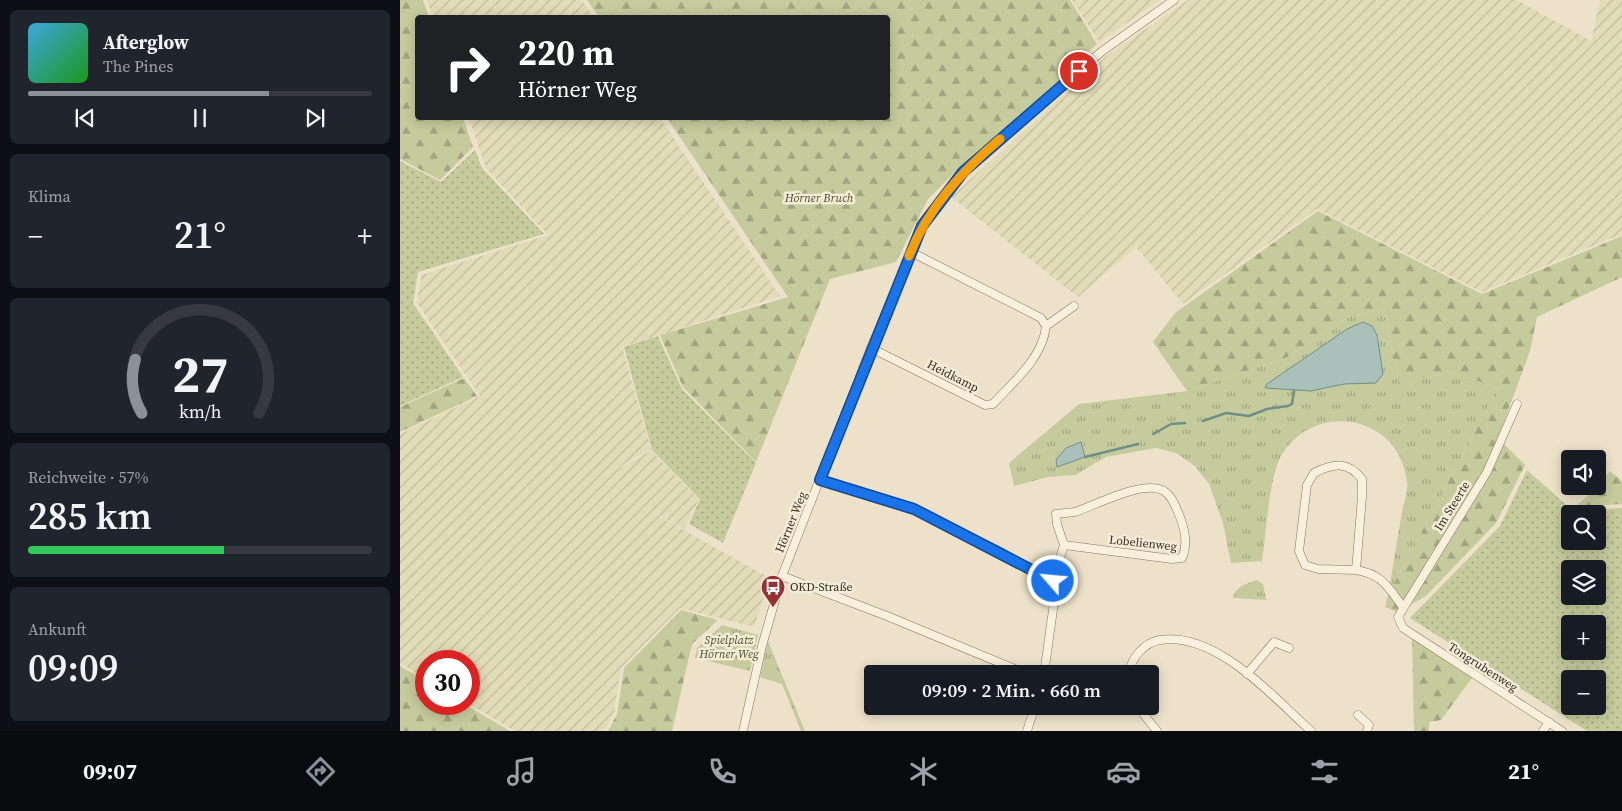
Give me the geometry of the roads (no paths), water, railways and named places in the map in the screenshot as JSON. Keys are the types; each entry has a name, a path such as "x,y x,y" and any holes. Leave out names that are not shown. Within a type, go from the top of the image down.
{"street":[{"name":"Hörner Weg","path":"743,731 762,646 782,576 871,348 922,226 963,172 1101,52 1174,0"},
{"path":"910,252 1041,318 1046,326 1074,306"},
{"name":"Heidkamp","path":"871,348 985,405 993,404 1032,361 1045,336 1046,326"},
{"name":"Im Steerte","path":"1398,617 1487,472 1517,404"},
{"path":"1356,570 1362,480 1350,467 1336,464 1314,473 1307,485 1299,552 1305,565 1318,569 1356,570 1372,573 1385,582 1403,607"},
{"path":"820,480 914,509 1055,581"},
{"name":"Lobelienweg","path":"1152,488 1164,491 1174,501 1182,522 1186,548 1182,558 1172,559 1064,545 1057,524 1056,514 1072,512 1123,493 1152,488"},
{"path":"1045,665 1055,581 1064,545"},
{"path":"782,576 887,616 1005,665"},
{"name":"Tongrubenweg","path":"1398,617 1403,628 1562,731"},
{"path":"1131,665 1148,644 1166,639 1192,642 1208,647 1246,674 1312,731"},
{"path":"1246,674 1274,642 1289,648"},
{"path":"1027,731 1032,715"},
{"path":"1144,715 1156,731"},
{"path":"1358,715 1369,725 1367,731"},
{"path":"1543,731 1548,722"}],"water":[{"path":"1363,322 1372,326 1377,335 1383,374 1376,383 1344,384 1311,391 1265,388 1267,384 1347,329"},
{"path":"1081,442 1085,457 1057,467 1056,460 1066,448"}],"waterway":[{"path":"1203,421 1226,413 1249,416 1267,409 1288,406 1292,404 1294,391"},
{"path":"1153,434 1171,424 1185,423"},
{"path":"1085,457 1138,444"}],"place":[{"name":"OKD-Straße","path":"773,608"}],"park label":[{"name":"Hörner Bruch","path":"819,198"},
{"name":"Spielplatz Hörner Weg","path":"729,647"}]}
